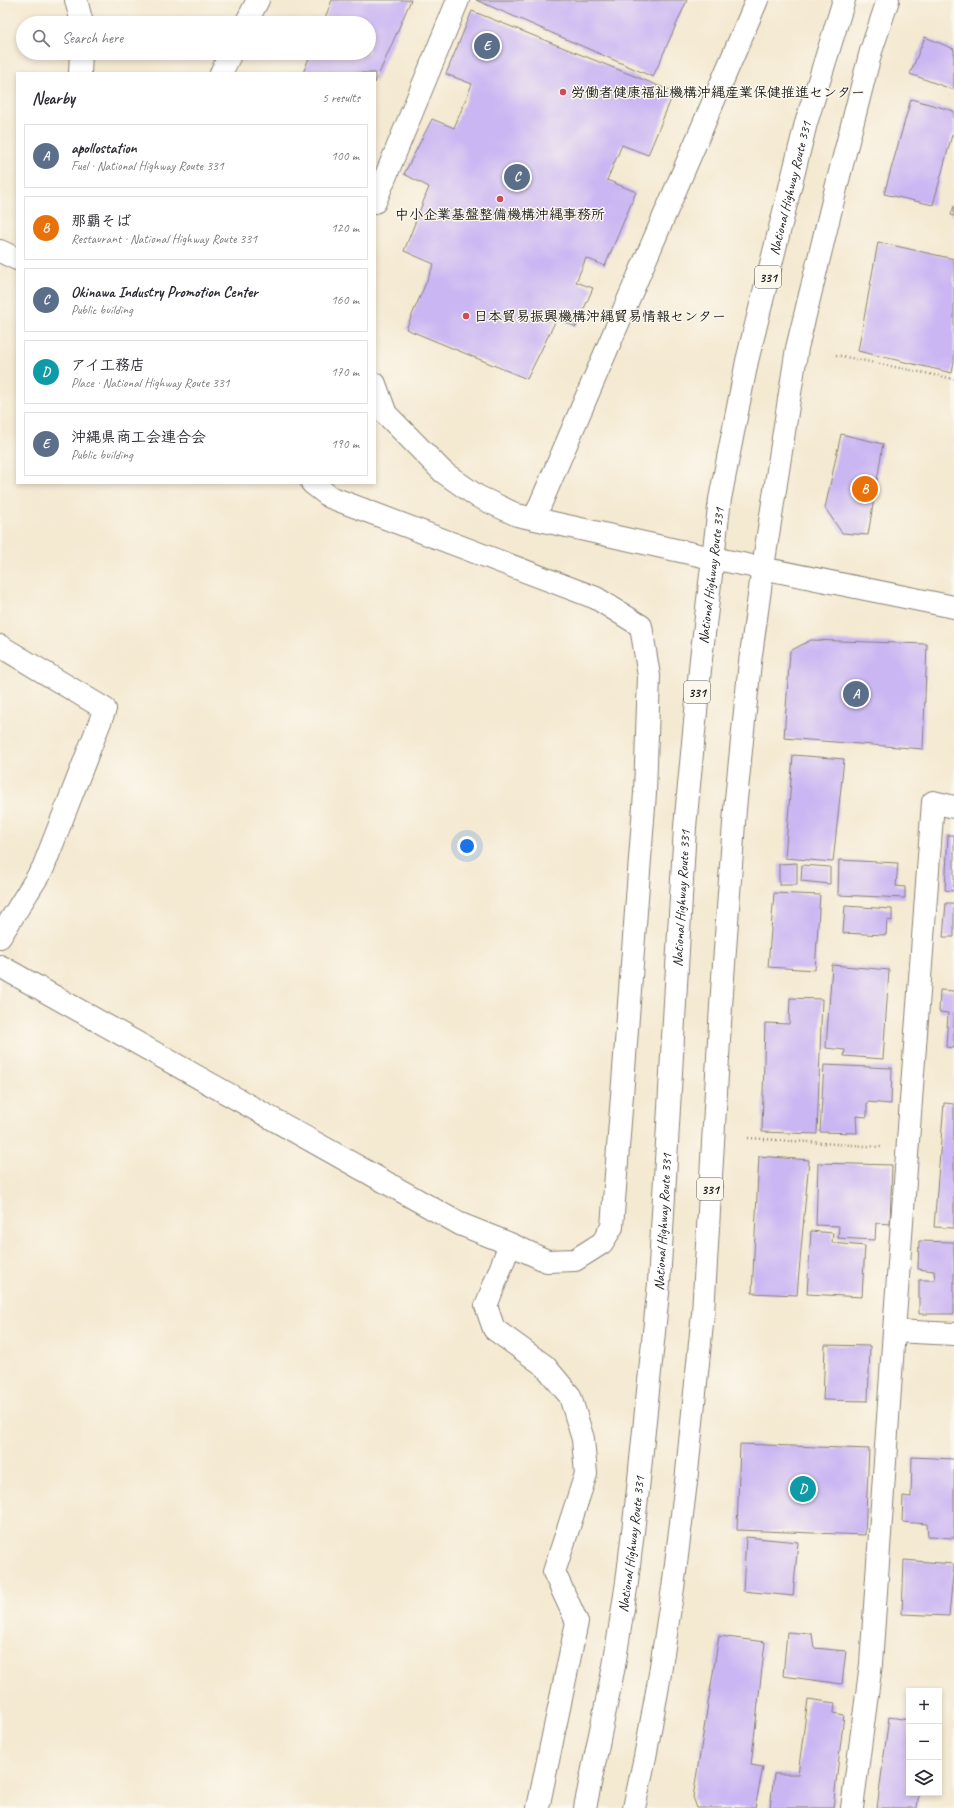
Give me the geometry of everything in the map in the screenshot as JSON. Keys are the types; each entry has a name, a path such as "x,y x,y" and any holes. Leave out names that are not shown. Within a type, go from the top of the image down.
{"main road":[{"path":"76,0 80,16"},
{"path":"250,16 258,0"},
{"path":"376,200 458,0"},
{"path":"534,519 756,0"},
{"name":"National Highway Route 331","path":"585,1808 612,1674 627,1582 650,1362 658,1283 685,827 712,558 720,499 747,361 806,123 844,0"},
{"name":"331","path":"634,1808 659,1678 673,1588 687,1474 703,1313 721,998 735,808 750,662 763,567 797,348 856,109 872,50 888,0"},
{"path":"80,72 81,60"},
{"path":"222,72 228,60"},
{"path":"0,251 16,259"},
{"path":"376,387 386,414 443,472 477,496 517,515 712,558 763,567 954,607"},
{"path":"0,966 460,1224 547,1261 575,1260 602,1243 612,1228 645,793 649,676 640,626 596,598 330,496 313,484"},
{"path":"0,646 105,709 43,868 0,937"},
{"path":"852,1808 871,1664 933,802 954,807"},
{"path":"510,1244 486,1306 494,1329 545,1366 570,1396 583,1439 586,1474 554,1572 577,1622 538,1808"},
{"path":"894,1330 954,1334"}],"path":[{"path":"836,355 954,379"},
{"path":"748,1138 908,1149"}],"building":[{"path":"332,0 411,0 376,81 376,72 303,72 308,60 376,60 376,16 326,16"},
{"path":"476,0 687,0 653,77"},
{"path":"472,11 674,92 648,155 622,145 607,180 636,192 605,266 586,258 576,282 593,288 576,327 557,318 527,379 406,329 434,264 404,251 429,187 404,174 432,119 454,128 472,84 446,74"},
{"path":"925,37 954,49 954,90 910,74"},
{"path":"911,99 954,111 954,135 952,135 933,205 884,194"},
{"path":"954,206 954,216 951,215"},
{"path":"878,242 954,259 954,361 952,373 858,351"},
{"path":"841,434 883,444 868,535 842,533 825,508"},
{"path":"811,640 927,644 923,749 784,738 790,651"},
{"path":"793,755 844,759 833,862 785,858"},
{"path":"948,835 954,835 954,891 945,890"},
{"path":"839,860 898,863 896,886 905,887 905,898 838,895"},
{"path":"797,863 797,885 779,885 779,864"},
{"path":"802,865 830,867 830,884 801,881"},
{"path":"774,893 820,895 815,970 768,967"},
{"path":"946,903 954,903 954,937 943,937"},
{"path":"845,906 892,909 892,921 887,920 886,935 843,933"},
{"path":"832,965 889,970 883,1059 844,1056 845,1050 826,1048"},
{"path":"940,990 954,991 954,1048 946,1047 948,1013 939,1012"},
{"path":"790,998 822,999 817,1134 762,1132 765,1023 789,1024"},
{"path":"824,1065 892,1068 891,1104 867,1102 867,1117 856,1116 857,1133 820,1132"},
{"path":"944,1103 954,1104 954,1228 934,1227"},
{"path":"759,1156 809,1160 797,1295 752,1293"},
{"path":"818,1163 892,1165 890,1224 876,1223 875,1240 838,1238 839,1226 816,1225"},
{"path":"811,1231 833,1233 832,1243 865,1246 862,1297 807,1294"},
{"path":"919,1241 954,1242 954,1314 919,1314 919,1280 935,1280 934,1271 918,1269"},
{"path":"825,1345 870,1346 868,1401 823,1400"},
{"path":"740,1444 869,1449 865,1535 737,1530"},
{"path":"912,1457 954,1459 954,1538 928,1537 927,1524 902,1522 903,1496 911,1497"},
{"path":"746,1537 798,1542 793,1596 743,1591"},
{"path":"904,1560 954,1564 949,1616 902,1614"},
{"path":"787,1632 812,1634 814,1648 846,1651 842,1684 783,1676"},
{"path":"719,1636 765,1642 751,1765 763,1767 755,1808 697,1808 693,1797"},
{"path":"808,1699 835,1703 834,1713 844,1715 833,1808 770,1808 774,1774 798,1774"},
{"path":"889,1717 906,1720 906,1796 919,1796 917,1808 877,1808"}],"place":[{"name":"沖縄県商工会連合会","path":"487,46"},
{"name":"労働者健康福祉機構沖縄産業保健推進センター","path":"563,92"},
{"name":"Okinawa Industry Promotion Center","path":"517,177"},
{"name":"中小企業基盤整備機構沖縄事務所","path":"500,199"},
{"name":"日本貿易振興機構沖縄貿易情報センター","path":"466,316"},
{"name":"那覇そば","path":"865,489"},
{"name":"apollostation","path":"856,694"},
{"name":"アイ工務店","path":"803,1489"}]}
